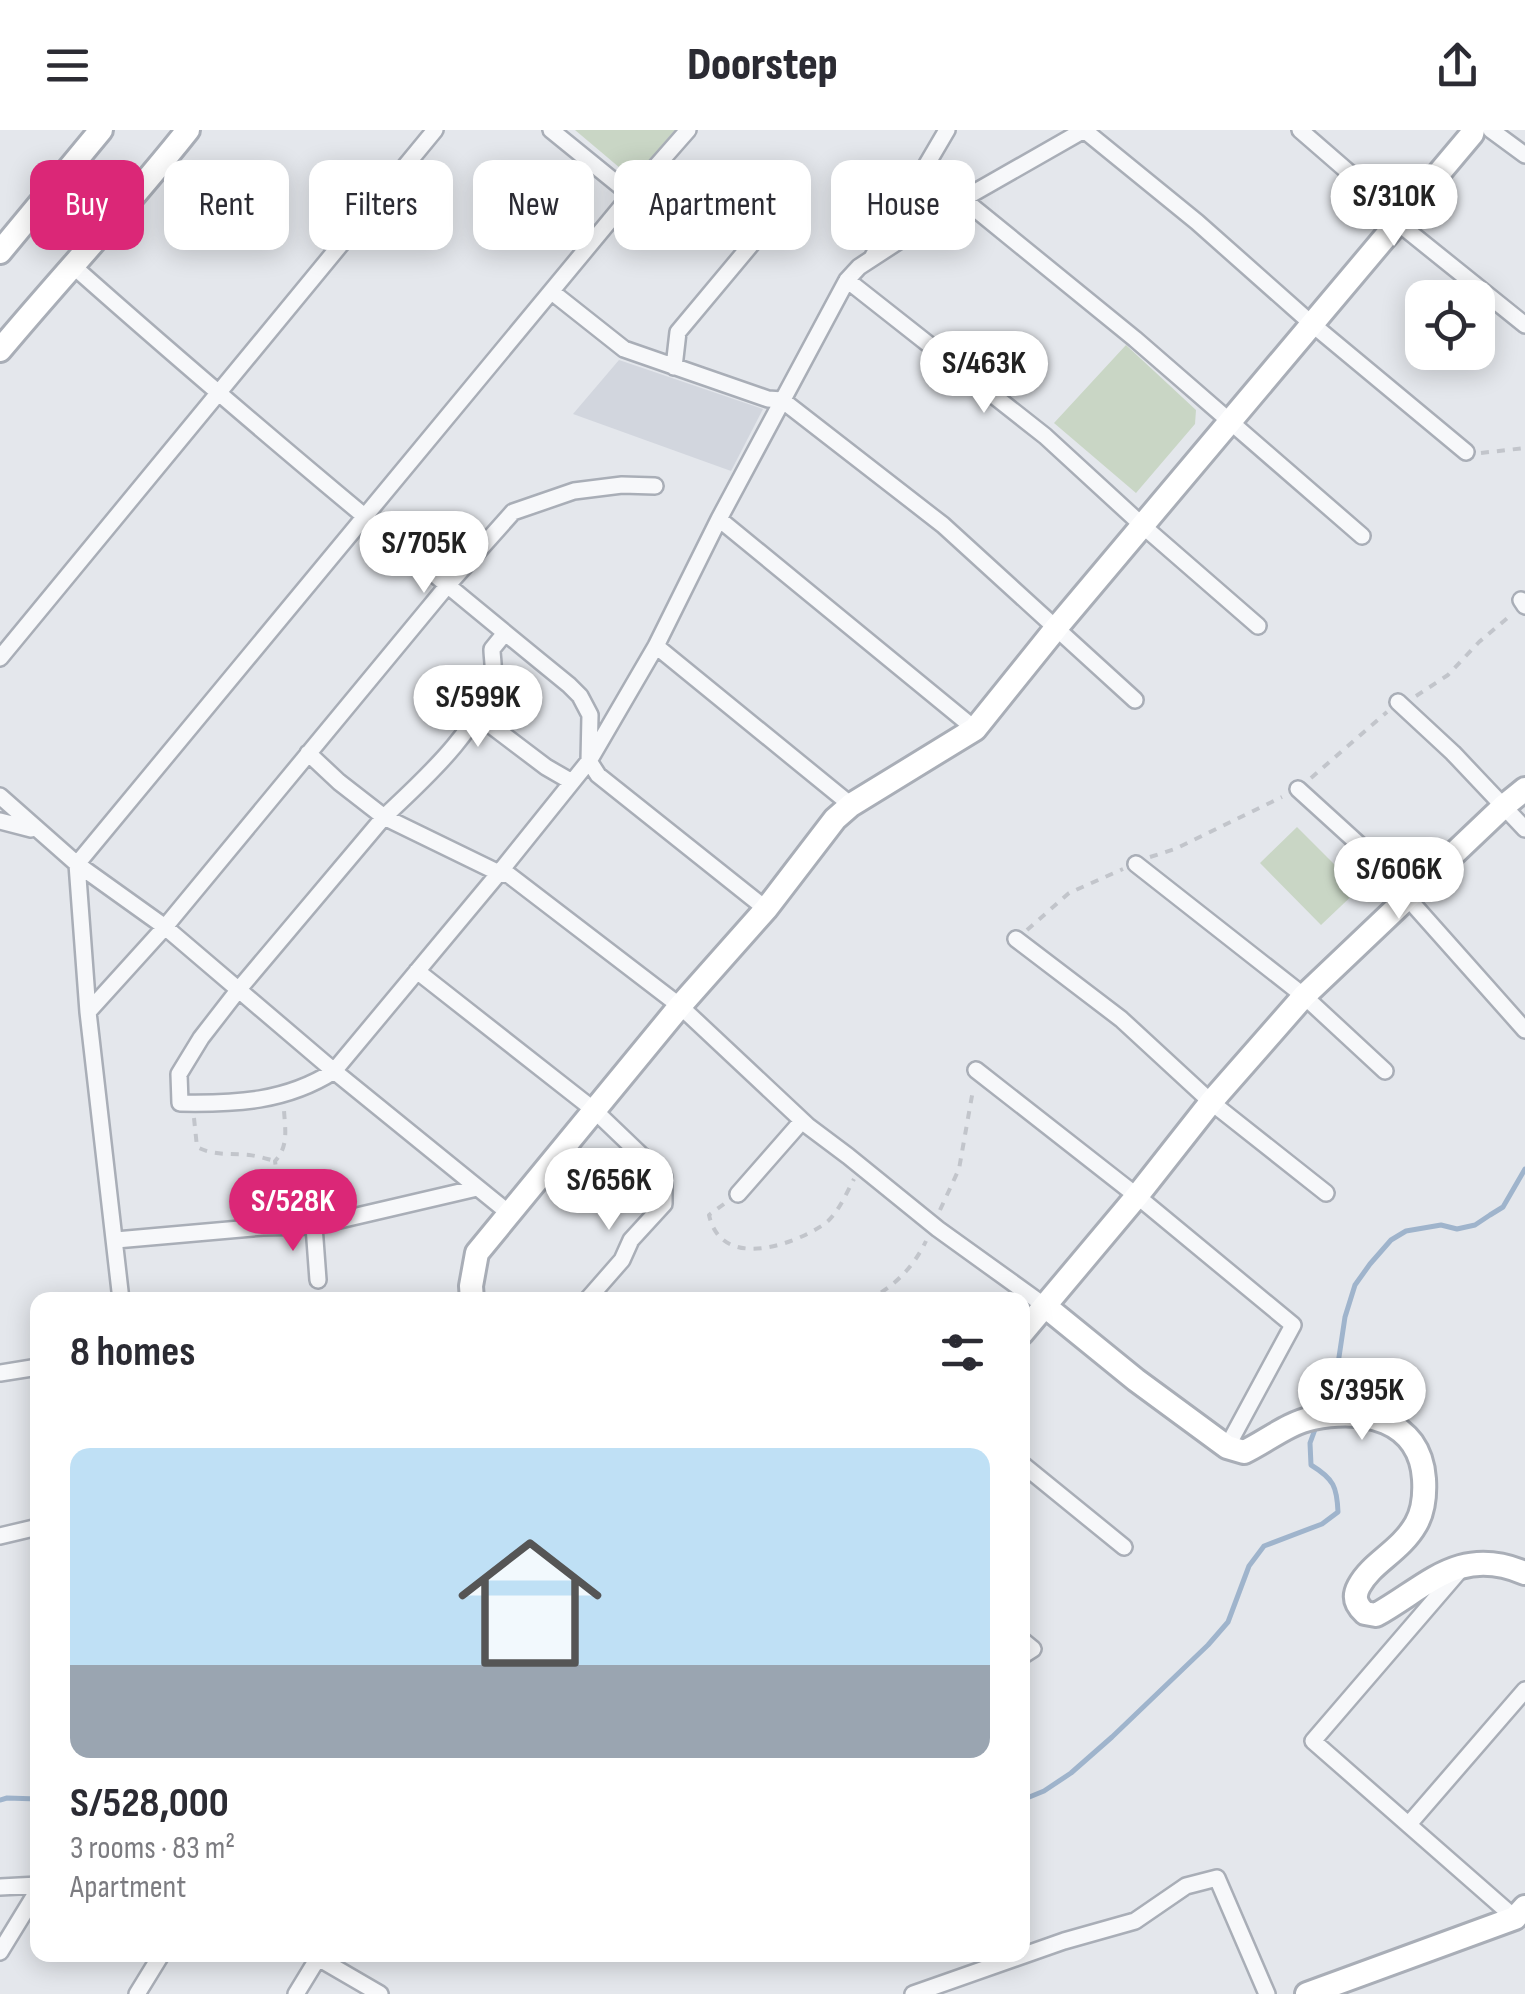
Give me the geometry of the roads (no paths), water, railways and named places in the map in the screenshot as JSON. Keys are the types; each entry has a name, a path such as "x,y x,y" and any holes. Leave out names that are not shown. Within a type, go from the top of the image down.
{"street":[{"path":"0,350 188,130"},
{"path":"0,658 435,130"},
{"path":"551,130 614,181"},
{"path":"662,160 688,130"},
{"path":"870,260 947,130"},
{"path":"975,191 1084,130 1466,452"},
{"path":"1300,130 1391,209 1397,222 1525,325"},
{"path":"471,1292 477,1254 835,820 852,804 975,730 1473,130"},
{"path":"1491,130 1525,154"},
{"path":"0,252 100,131"},
{"path":"975,208 1135,339 1362,536"},
{"path":"121,1292 88,1012 77,864 614,216"},
{"path":"674,367 678,332 747,250"},
{"path":"505,633 492,650 493,671 476,714 444,760 384,817 239,989 179,1074 180,1103 230,1104 284,1096 334,1071 499,874 589,760 656,646 719,519 848,280 885,250"},
{"path":"72,265 217,394 580,696 590,714 589,760 598,774 766,908"},
{"path":"848,280 1045,436 1258,626"},
{"path":"552,292 624,349 768,399 782,400 943,525 1135,700"},
{"path":"88,1012 165,927 447,586 513,512 574,491 656,486"},
{"path":"719,519 975,730"},
{"path":"656,646 852,804"},
{"path":"1398,702 1453,752 1525,829"},
{"path":"476,714 572,782"},
{"path":"308,753 384,817 508,875 680,1006 802,1121 934,1226 1026,1292"},
{"path":"1298,789 1364,849 1525,1030"},
{"path":"1030,1324 1304,996 1525,789"},
{"path":"0,796 77,864 165,927 510,1214"},
{"path":"0,820 40,831"},
{"path":"1136,864 1304,996 1385,1071"},
{"path":"1016,940 1121,1019 1212,1102 1326,1193"},
{"path":"418,971 594,1110 664,1177 664,1204 631,1240 622,1260 594,1292"},
{"path":"976,1070 1137,1196 1292,1325 1227,1447"},
{"path":"738,1194 802,1121"},
{"path":"116,1240 314,1226 477,1188"},
{"path":"314,1226 318,1280"},
{"path":"1030,1295 1227,1447 1244,1452 1298,1422 1316,1417 1372,1417 1391,1423 1406,1434 1420,1456 1424,1480 1422,1512 1401,1546 1360,1583 1356,1592 1358,1608 1364,1613 1376,1615 1437,1575 1463,1566 1496,1565 1525,1574"},
{"path":"0,1373 30,1368"},
{"path":"1030,1471 1124,1547"},
{"path":"0,1536 30,1529"},
{"path":"1463,1566 1313,1741 1520,1913"},
{"path":"1409,1824 1525,1690"},
{"path":"1030,1953 1134,1921 1186,1886 1217,1878 1266,1994"},
{"path":"0,1887 30,1888"},
{"path":"0,1952 30,1901"},
{"path":"1307,1994 1520,1913"},
{"path":"137,1994 157,1962"},
{"path":"296,1994 312,1962"},
{"path":"325,1962 380,1994"},
{"path":"913,1994 1004,1962"}],"waterway":[{"path":"1322,1409 1336,1377 1345,1317 1355,1285 1370,1264 1391,1240 1406,1231 1475,1225 1503,1207 1525,1169"},
{"path":"1030,1797 1071,1773 1208,1645 1228,1622 1249,1566 1264,1546 1322,1524 1338,1512 1333,1484 1311,1465 1310,1443 1317,1424"},
{"path":"0,1800 30,1799"}]}
